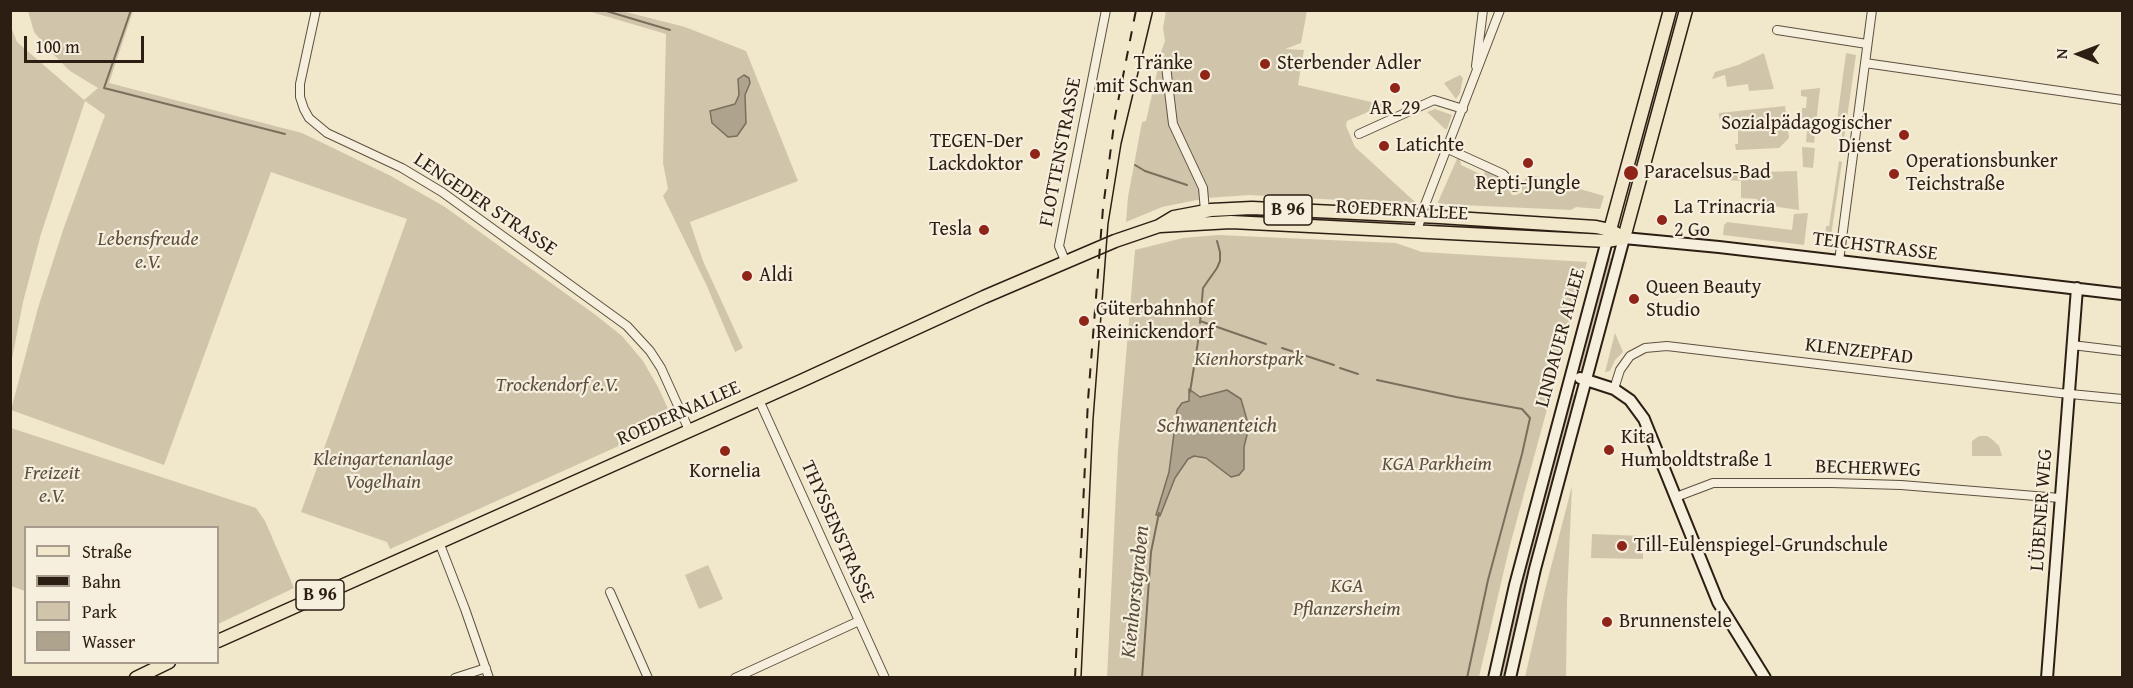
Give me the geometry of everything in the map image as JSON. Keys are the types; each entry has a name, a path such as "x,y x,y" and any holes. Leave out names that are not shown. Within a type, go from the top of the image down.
{"main road":[{"name":"LINDAUER ALLEE","path":"1608,235 1670,10"},
{"name":"LINDAUER ALLEE","path":"1624,238 1686,10"},
{"name":"ROEDERNALLEE","path":"219,641 989,295 1115,241 1159,226 1174,217 1205,211 1252,208 1596,227 1608,235"},
{"name":"ROEDERNALLEE","path":"1159,226 1231,222 1417,232 1608,235"},
{"name":"B 96","path":"1608,235 1624,238"},
{"path":"136,678 167,664"}],"street":[{"name":"LENGEDER STRASSE","path":"316,10 300,84 300,97 309,118 327,133 402,168 442,192 627,326 650,351 661,368 689,430"},
{"name":"FLOTTENSTRASSE","path":"1066,262 1059,246 1106,10"},
{"path":"1474,80 1483,10"},
{"path":"1417,232 1421,216 1500,10"},
{"path":"1839,261 1872,10"},
{"path":"1778,30 1867,44"},
{"path":"1865,63 2122,100"},
{"path":"1166,66 1173,124 1203,188 1205,211"},
{"path":"1359,134 1434,100 1463,109"},
{"path":"1448,149 1503,174 1515,187"},
{"name":"LINDAUER ALLEE","path":"1494,678 1515,585 1608,235"},
{"name":"LINDAUER ALLEE","path":"1510,678 1528,598 1624,238"},
{"name":"TEICHSTRASSE","path":"1624,238 2122,294"},
{"name":"LÜBENER WEG","path":"2047,678 2077,288"},
{"path":"2072,345 2122,351"},
{"name":"KLENZEPFAD","path":"1614,389 1620,370 1630,356 1645,348 1667,346 2122,399"},
{"path":"1571,375 1614,389 1630,400 1644,419 1718,602 1765,678"},
{"name":"THYSSENSTRASSE","path":"759,400 885,678"},
{"name":"BECHERWEG","path":"1676,497 1713,483 1832,483 1890,484 2060,498"},
{"path":"438,542 489,678"},
{"path":"610,592 648,678"},
{"path":"735,678 859,621"},
{"path":"455,678 486,668"}],"green space":[{"path":"28,11 133,11 109,83 302,133 389,175 445,207 622,336 643,361 669,411 663,426 390,549 387,542 301,512 407,219 271,172 164,465 11,410 38,308 63,230 105,115 85,101 41,234 23,302 11,364 11,27 17,42 84,100 98,88 70,71 50,51 34,32"},
{"path":"588,11 622,11 685,27 746,51 798,181 690,222 703,261 743,348 735,352 706,284 663,196 668,189 663,163 666,34","holes":["738,79 750,83 745,95 746,123 712,123 710,112 735,104 739,95"]},
{"path":"1166,11 1307,11 1301,43 1285,49 1304,50 1298,85 1384,105 1347,121 1346,126 1355,147 1415,202 1414,204 1249,195 1207,198 1162,207 1126,222 1128,197 1142,122 1146,121 1158,68 1165,54 1161,52 1165,41 1163,28"},
{"path":"1672,18 1680,20 1641,163 1633,161"},
{"path":"1764,53 1774,89 1749,91 1748,84 1727,87 1725,75 1712,79 1715,72"},
{"path":"1846,53 1856,55 1844,139 1842,139 1842,129 1836,128"},
{"path":"1460,75 1463,78 1460,93 1456,99 1444,83"},
{"path":"1820,88 1814,143 1806,142 1807,130 1801,130 1802,108 1806,108 1807,97 1801,96 1801,90"},
{"path":"1785,106 1789,138 1779,148 1736,150 1738,119 1720,120 1719,116 1719,113"},
{"path":"1435,109 1452,115 1447,129 1427,112"},
{"path":"1802,147 1815,148 1813,168 1803,167"},
{"path":"1457,159 1460,159 1461,165 1484,176 1485,169 1501,177 1512,195 1522,192 1522,183 1529,174 1604,196 1600,209 1576,207 1571,210 1439,204"},
{"path":"1839,161 1842,162 1829,249 1824,248 1826,226 1829,226"},
{"path":"1797,171 1799,210 1758,204 1757,199 1741,198 1741,181 1727,180 1723,173"},
{"path":"1808,213 1804,245 1723,235 1724,225 1727,222 1792,230 1794,214"},
{"path":"1286,214 1404,221 1401,226 1286,220"},
{"path":"1436,222 1592,231 1591,235 1434,228"},
{"name":"Kienhorstpark","path":"1218,235 1396,243 1422,252 1587,262 1509,549 1479,677 1107,678 1118,450 1135,250 1183,238"},
{"path":"1607,258 1612,258 1583,372 1580,370 1588,331"},
{"path":"1615,333 1623,352 1615,360 1610,371 1605,372"},
{"path":"1570,393 1578,396 1507,677 1498,678 1506,637"},
{"name":"Freizeit e.V.","path":"11,428 256,508 265,521 294,588 219,624 219,526 24,526 24,591 11,586"},
{"path":"1979,436 1987,436 1993,440 1999,446 2002,456 1972,456 1972,441"},
{"path":"1572,486 1566,677 1525,677 1544,594"},
{"path":"1592,534 1643,536 1643,559 1591,558"},
{"path":"708,565 723,599 699,609 685,575"}],"water":[{"path":"744,75 749,78 750,83 745,95 746,123 737,136 728,137 712,123 710,111 735,104 739,95 738,79"},
{"name":"Schwanenteich","path":"1189,389 1200,397 1227,390 1241,399 1249,427 1244,447 1244,469 1239,475 1231,477 1206,458 1194,456 1188,459 1175,478 1160,516 1156,515 1169,472 1177,410 1182,403 1189,401"}],"waterway":[{"path":"131,10 104,88 285,134"},
{"path":"603,10 670,30"},
{"name":"Kienhorstgraben","path":"1135,165 1145,171 1187,185"},
{"name":"Kienhorstgraben","path":"1200,323 1203,288 1220,261 1217,241"},
{"path":"1200,321 1266,344"},
{"name":"Kienhorstgraben","path":"1190,392 1199,335"},
{"path":"1282,348 1334,365"},
{"path":"1340,368 1358,374"},
{"path":"1377,380 1522,409 1530,418 1488,580 1467,678"},
{"name":"Kienhorstgraben","path":"1142,678 1151,552 1159,513"}],"tram line":[{"path":"1081,678 1093,420 1108,224 1121,144 1153,10"}],"railway":[{"path":"1075,678 1088,400 1103,208 1115,117 1136,10"}],"place":[{"name":"Sterbender Adler","path":"1265,64"},
{"name":"Tränke mit Schwan","path":"1205,75"},
{"name":"AR_29","path":"1395,88"},
{"name":"Sozialpädagogischer Dienst","path":"1904,135"},
{"name":"Latichte","path":"1384,146"},
{"name":"TEGEN-Der Lackdoktor","path":"1035,154"},
{"name":"Repti-Jungle","path":"1528,163"},
{"name":"Paracelsus-Bad","path":"1631,173"},
{"name":"Operationsbunker Teichstraße","path":"1894,174"},
{"name":"La Trinacria 2 Go","path":"1662,220"},
{"name":"Tesla","path":"984,230"},
{"name":"Aldi","path":"747,276"},
{"name":"Queen Beauty Studio","path":"1634,299"},
{"name":"Güterbahnhof Reinickendorf","path":"1084,321"},
{"name":"Kita Humboldtstraße 1","path":"1609,450"},
{"name":"Kornelia","path":"725,451"},
{"name":"Till-Eulenspiegel-Grundschule","path":"1622,546"},
{"name":"Brunnenstele","path":"1607,622"}],"park label":[{"name":"Lebensfreude e.V.","path":"148,252"},
{"name":"Trockendorf e.V.","path":"557,386"},
{"name":"KGA Parkheim","path":"1437,465"},
{"name":"Kleingartenanlage Vogelhain","path":"383,472"},
{"name":"KGA Pflanzersheim","path":"1347,598"}]}
